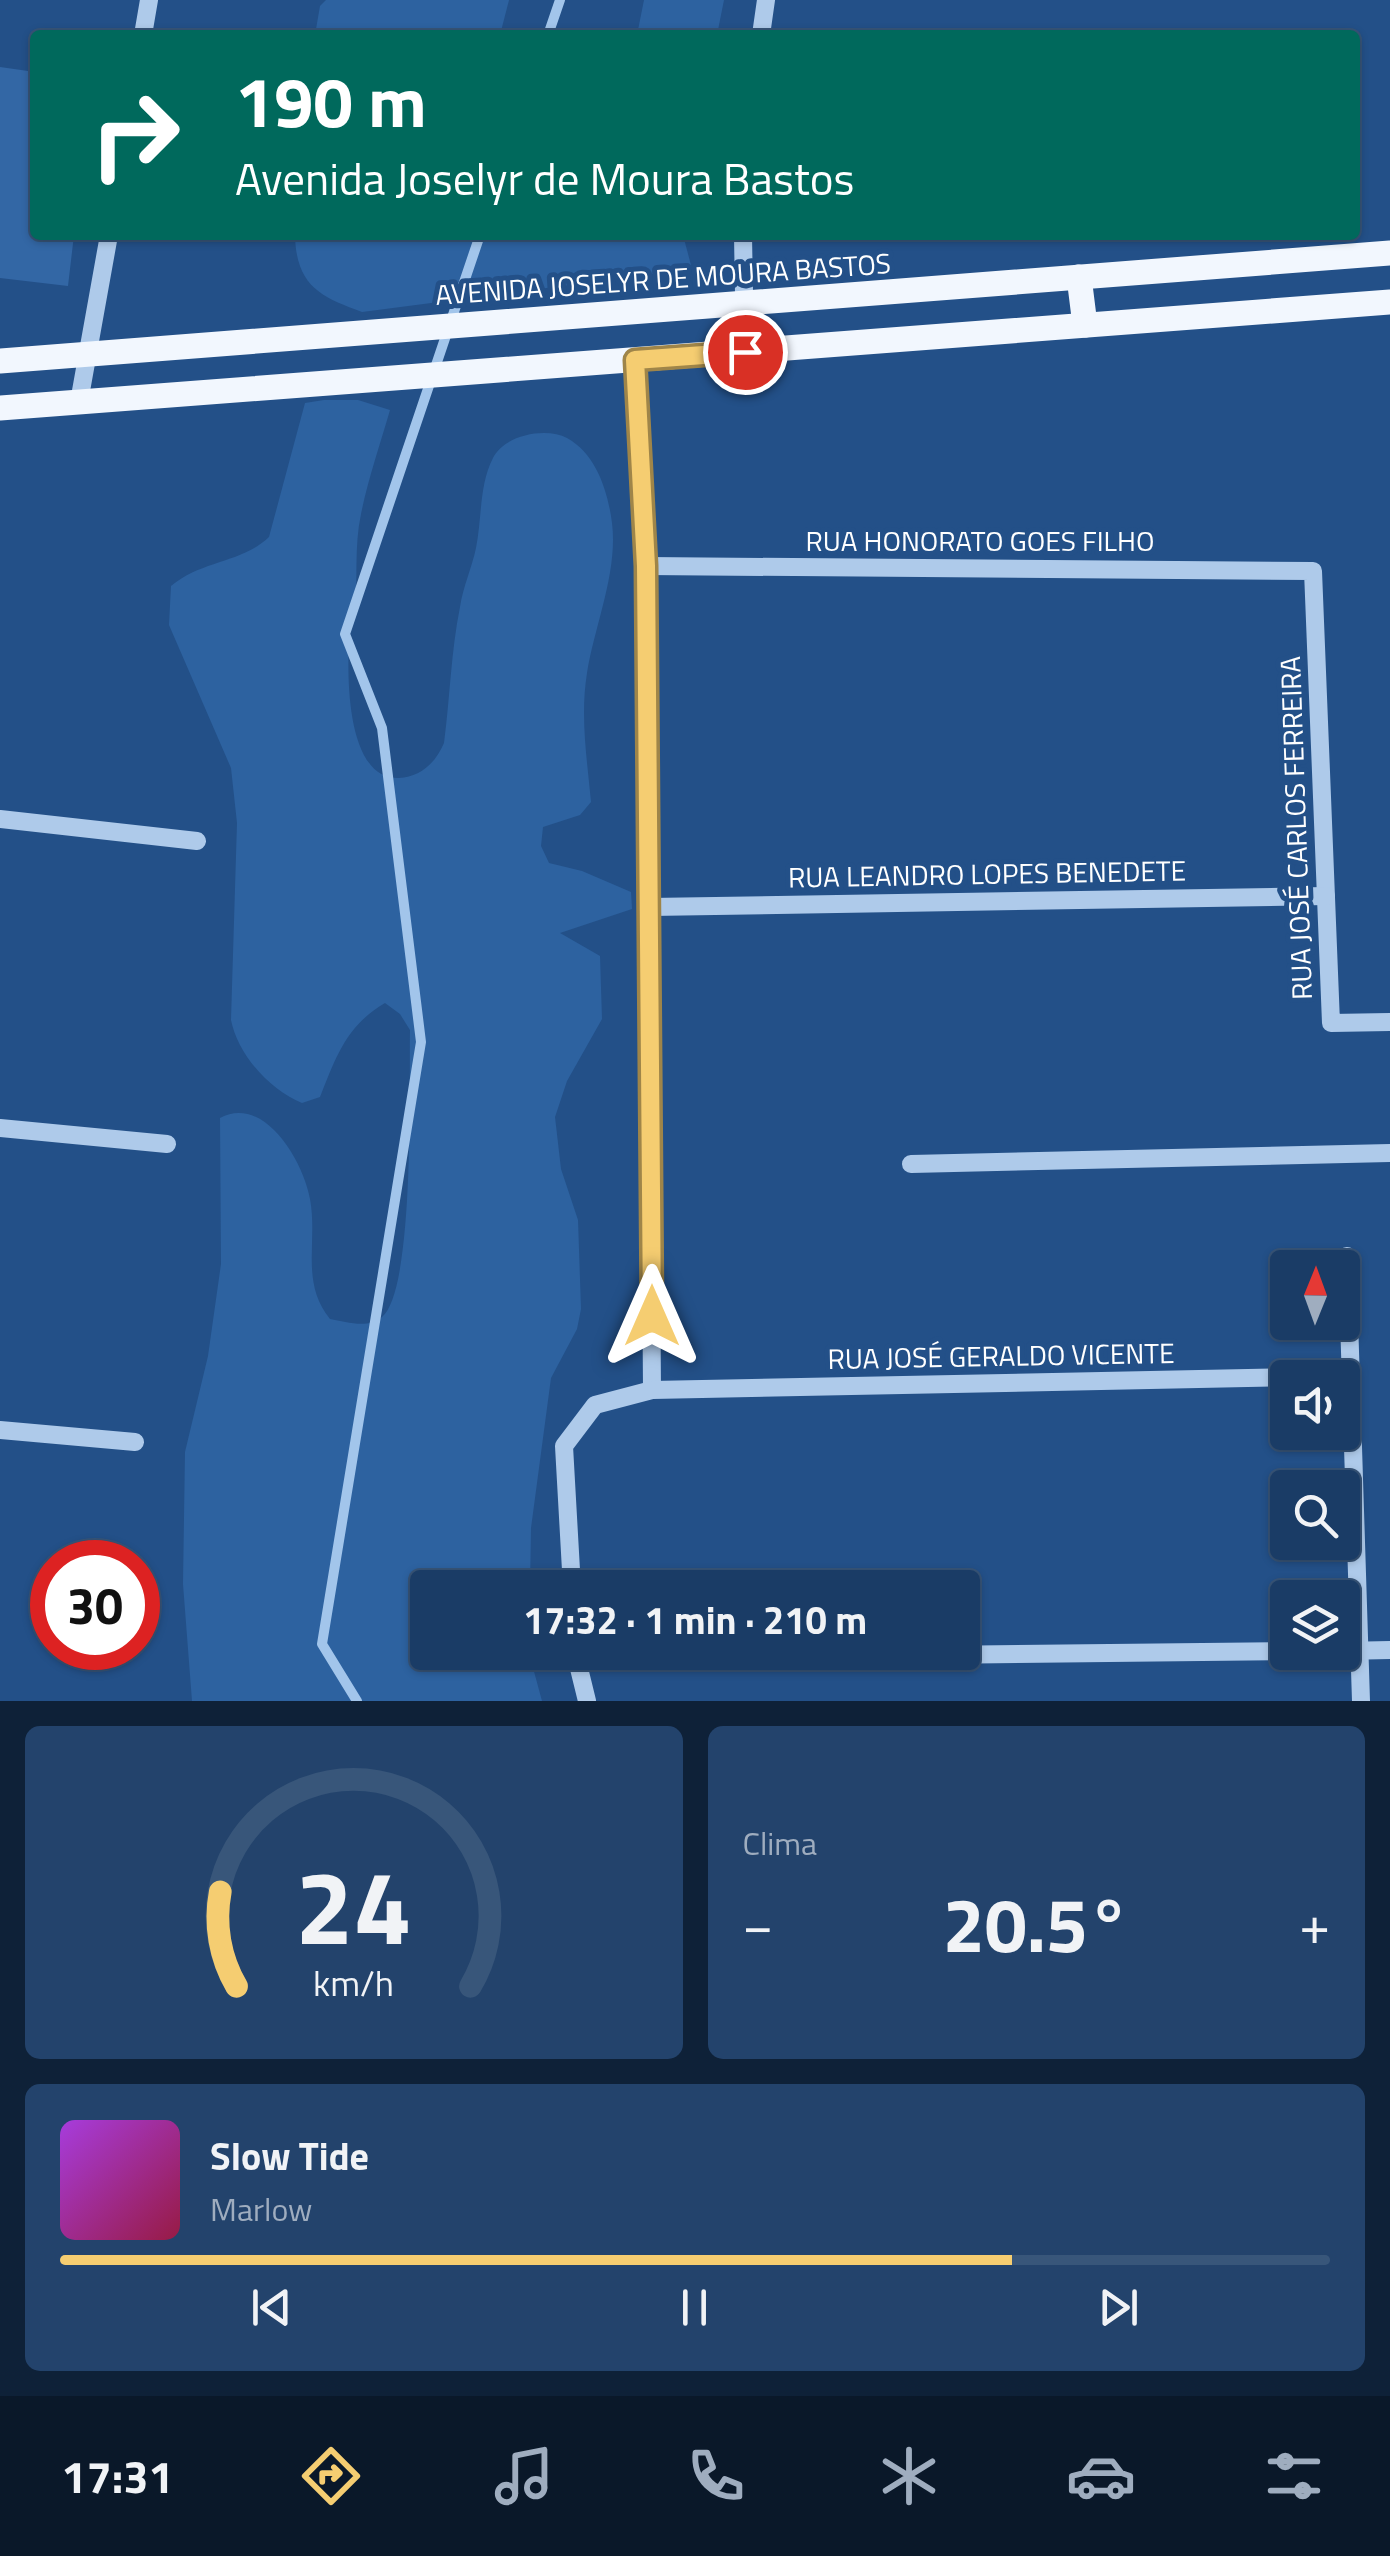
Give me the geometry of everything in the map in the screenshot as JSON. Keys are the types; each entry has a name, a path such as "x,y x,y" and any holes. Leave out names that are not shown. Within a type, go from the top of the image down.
{"main road":[{"name":"AVENIDA JOSELYR DE MOURA BASTOS","path":"0,361 1390,253"},
{"path":"1079,277 1085,325"},
{"path":"0,408 1390,302"}],"street":[{"path":"144,30 149,0"},
{"path":"761,30 766,0"},
{"path":"79,402 109,240"},
{"path":"744,240 745,352"},
{"path":"635,360 646,566 652,1390"},
{"name":"RUA HONORATO GOES FILHO","path":"646,566 1313,571"},
{"name":"RUA JOSÉ CARLOS FERREIRA","path":"1313,571 1330,1024 1390,1022"},
{"path":"0,819 197,841"},
{"name":"RUA LEANDRO LOPES BENEDETE","path":"650,907 1326,896"},
{"path":"0,1128 167,1144"},
{"path":"911,1164 1390,1153"},
{"name":"RUA JOSÉ GERALDO VICENTE","path":"571,1570 564,1446 595,1404 652,1390 1270,1378"},
{"path":"0,1430 135,1442"},
{"path":"1350,1450 1351,1580"},
{"path":"1360,1651 1390,1650"},
{"path":"980,1653 1270,1651"},
{"path":"579,1670 587,1701"},
{"path":"1355,1670 1361,1701"}],"shaded area":[{"path":"326,0 509,0 501,30 316,30 320,6"},
{"path":"644,0 724,0 718,30 638,30"},
{"path":"295,240 684,240 692,269 362,312 334,301 314,287 296,252"},
{"path":"358,400 390,410 359,526 355,613 348,659 350,702 360,746 369,763 382,774 399,778 421,771 444,743 461,600 476,548 485,479 498,450 537,433 567,438 593,463 610,511 612,560 585,689 591,802 580,815 543,827 541,846 549,863 582,871 631,892 632,909 560,933 600,956 602,1019 567,1081 555,1117 561,1169 578,1220 581,1309 577,1329 551,1378 531,1528 530,1570 410,1570 410,1670 534,1670 542,1701 192,1701 183,1584 185,1452 208,1356 221,1264 220,1118 236,1113 251,1115 266,1123 290,1150 310,1199 315,1291 330,1319 364,1324 382,1317 393,1299 405,1228 410,1030 400,1014 385,1003 372,1012 352,1032 337,1056 320,1097 302,1103 257,1070 235,1033 231,1020 237,823 231,768 169,625 171,586 196,571 247,552 269,537 305,403"}],"building":[{"path":"0,67 30,71 30,240 73,240 68,286 0,278"}],"waterway":[{"path":"550,30 560,0"},
{"path":"357,1701 322,1644 421,1042 382,728 345,634 478,240"}],"route":[{"path":"652,1316 646,566 635,360 745,352"}]}
